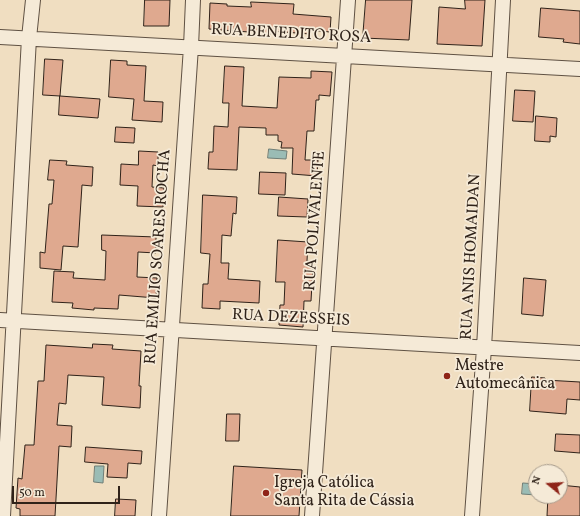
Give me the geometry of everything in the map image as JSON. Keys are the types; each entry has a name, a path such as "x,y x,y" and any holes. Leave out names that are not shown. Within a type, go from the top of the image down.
{"street":[{"path":"3,516 7,320 33,0"},
{"name":"RUA EMILIO SOARES ROCHA","path":"159,516 193,0"},
{"name":"RUA POLIVALENTE","path":"312,516 348,0"},
{"name":"RUA ANIS HOMAIDAN","path":"472,516 484,348 503,0"},
{"name":"RUA BENEDITO ROSA","path":"0,36 580,69"},
{"name":"RUA DEZESSEIS","path":"7,320 580,353"}],"water":[{"path":"269,149 287,151 286,159 268,158"},
{"path":"95,466 104,466 103,483 94,482"},
{"path":"523,483 528,483 528,494 522,494"}],"building":[{"path":"145,0 170,0 169,26 144,26"},
{"path":"366,0 412,0 409,40 363,38"},
{"path":"465,0 485,0 482,46 437,44 439,7 465,9"},
{"path":"251,2 294,4 293,14 331,17 330,32 310,30 310,34 270,31 270,36 249,35 249,32 209,29 210,3 227,4 227,6 251,7"},
{"path":"541,8 580,11 580,44 563,42 564,39 539,37"},
{"path":"45,59 63,60 60,96 43,95"},
{"path":"111,60 127,61 127,65 146,66 144,101 163,102 162,122 132,120 134,99 109,97"},
{"path":"225,66 244,67 242,106 277,108 279,77 311,78 311,71 332,72 330,96 319,95 319,100 316,100 314,131 307,131 305,160 318,160 317,176 292,174 293,148 281,148 282,142 278,141 278,135 266,135 266,128 239,127 237,170 208,169 209,152 213,152 214,126 228,127 229,103 223,103"},
{"path":"515,90 535,91 533,122 513,121"},
{"path":"60,96 100,99 98,118 59,115"},
{"path":"536,116 557,118 556,137 550,136 550,142 535,141"},
{"path":"116,127 135,128 134,143 115,142"},
{"path":"139,151 158,152 158,166 153,165 152,187 164,188 163,207 137,206 138,186 120,185 121,164 138,165"},
{"path":"50,160 67,161 66,165 93,167 92,186 82,185 78,247 63,246 61,270 40,268 40,252 45,253 49,204 52,204 54,180 48,180"},
{"path":"260,172 286,173 285,195 259,194"},
{"path":"203,195 237,197 236,214 233,213 231,236 222,235 221,263 229,263 228,279 260,281 259,303 220,301 220,309 202,308 203,284 208,284 210,254 201,253"},
{"path":"279,197 308,199 307,217 278,216"},
{"path":"102,235 156,237 156,253 138,252 137,277 157,278 156,298 119,295 118,309 94,308 94,310 72,308 73,303 52,302 54,271 74,272 73,278 105,280 106,251 102,250"},
{"path":"278,240 308,242 307,261 313,262 311,301 304,301 303,327 279,325 280,305 284,305 285,282 276,282"},
{"path":"524,278 546,280 543,316 522,314"},
{"path":"93,344 113,345 112,349 141,351 139,386 141,386 140,408 102,405 104,377 68,375 66,404 59,403 57,425 72,426 71,447 59,446 55,516 20,516 20,509 16,508 18,478 22,479 25,445 34,445 38,381 44,381 46,345 92,348"},
{"path":"532,377 545,378 545,380 580,382 580,400 567,399 566,414 530,411"},
{"path":"227,414 240,414 239,441 226,441"},
{"path":"556,434 580,435 580,453 555,451"},
{"path":"86,447 142,451 141,464 128,463 127,478 107,477 108,464 85,462"},
{"name":"Igreja Católica Santa Rita de Cássia","path":"234,466 302,470 299,516 231,516"},
{"path":"568,486 580,487 580,516 547,516 548,504 568,504"},
{"path":"116,499 136,500 135,516 115,516"}],"place":[{"name":"Mestre Automecânica","path":"447,376"},
{"name":"Igreja Católica Santa Rita de Cássia","path":"266,493"}]}
